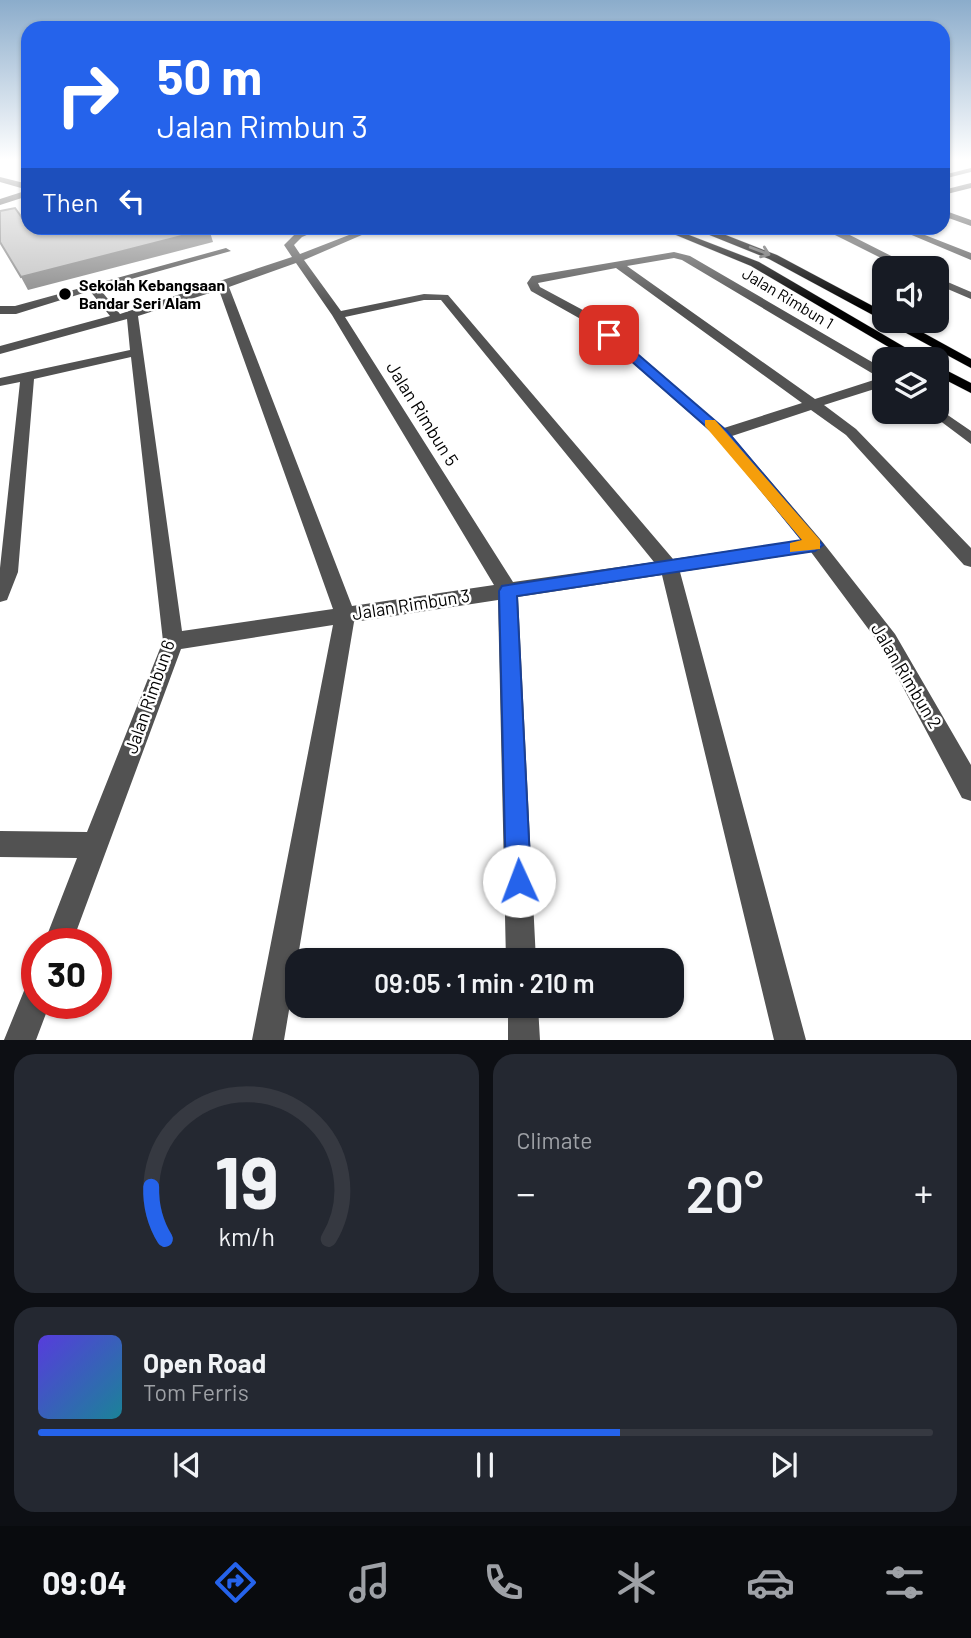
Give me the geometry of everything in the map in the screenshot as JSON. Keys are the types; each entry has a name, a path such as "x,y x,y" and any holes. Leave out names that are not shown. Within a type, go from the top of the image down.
{"main road":[{"path":"682,235 755,264 898,347"},
{"path":"715,235 774,257 872,310"},
{"path":"915,333 971,364"},
{"path":"949,376 971,389"}],"street":[{"path":"950,216 971,223"},
{"path":"299,260 289,245 292,240 303,235"},
{"path":"0,350 223,288 358,235"},
{"path":"838,235 883,256"},
{"path":"917,235 971,257"},
{"path":"0,310 16,310 226,251"},
{"name":"Jalan Rimbun 1","path":"616,263 674,254 686,258 872,368"},
{"name":"Jalan Rimbun 5","path":"299,260 338,315 508,591"},
{"path":"616,263 851,432 971,560"},
{"name":"Jalan Rimbun 2","path":"616,263 536,278 532,282 535,289 590,319 722,434 815,545 888,640 971,789"},
{"path":"949,286 971,296"},
{"path":"92,288 125,316"},
{"path":"223,288 345,615 268,1040"},
{"path":"338,315 424,297 444,298 670,567 790,1040"},
{"name":"Jalan Rimbun 6","path":"64,928 173,641 137,352 125,316"},
{"path":"0,382 137,352"},
{"path":"0,594 9,572 27,376"},
{"path":"722,434 872,385"},
{"path":"949,421 971,439"},
{"name":"Jalan Rimbun 3","path":"173,641 815,545"},
{"path":"508,591 521,948"},
{"path":"0,844 97,845"},
{"path":"523,1018 524,1040"},
{"path":"20,1040 28,1019"}],"building":[{"path":"15,209 21,216 21,235 186,235 21,277 0,242 0,211"}],"slow traffic":[{"path":"710,423 815,545 796,547"}],"place":[{"name":"Sekolah Kebangsaan Bandar Seri Alam","path":"65,294"}],"route":[{"path":"519,881 508,591 815,545 722,434 609,335"}]}
